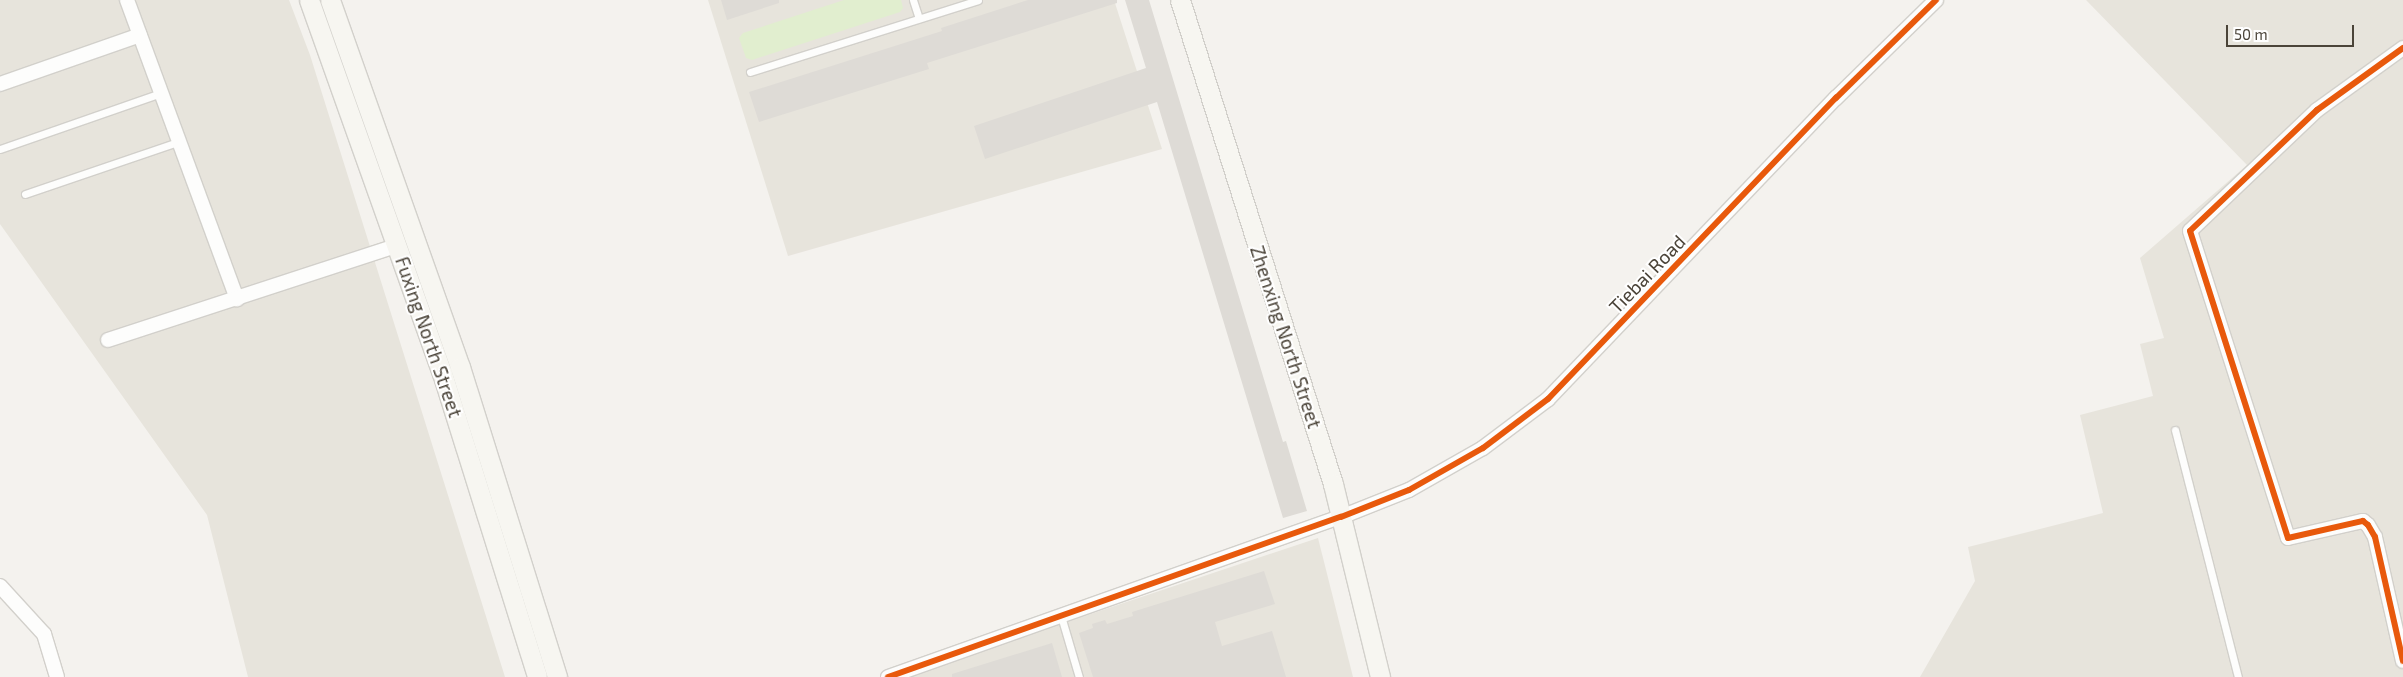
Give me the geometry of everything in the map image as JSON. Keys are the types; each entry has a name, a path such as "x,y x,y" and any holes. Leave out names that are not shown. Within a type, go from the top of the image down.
{"main road":[{"name":"Fuxing North Street","path":"309,0 398,244 474,472 537,677"},
{"name":"Fuxing North Street","path":"330,0 460,367 557,677"},
{"name":"Zhenxing North Street","path":"1180,0 1341,517 1380,677"}],"street":[{"path":"127,0 237,299"},
{"name":"Tiebai Road","path":"888,677 1341,517 1409,490 1483,448 1548,399 1836,98 1936,0"},
{"path":"0,84 140,35"},
{"path":"2403,48 2317,110 2190,232 2288,538 2363,520 2368,525 2375,537 2403,661"},
{"path":"108,340 237,299 398,244"},
{"path":"0,586 44,634 58,677"}],"lane":[{"path":"913,0 920,18"},
{"path":"750,72 978,0"},
{"path":"0,149 161,93"},
{"path":"25,194 178,142"},
{"path":"2175,430 2238,677"},
{"path":"1061,616 1080,677"}],"shaded area":[{"path":"0,0 289,0 310,55 505,677 248,677 207,515 0,224"},
{"path":"708,0 1114,0 1162,149 788,256"},
{"path":"2086,0 2403,0 2403,677 1920,677 1975,581 1968,547 2103,513 2080,415 2153,396 2140,344 2164,338 2140,258 2247,165"},
{"path":"1318,538 1353,677 902,677"}],"green space":[{"path":"844,0 901,0 903,8 900,12 752,60 746,58 739,38 743,33"}],"building":[{"path":"721,0 779,0 779,3 727,20"},
{"path":"1028,0 1117,0 1117,3 927,63 929,69 759,122 749,92 942,31 941,28"},
{"path":"1125,0 1149,0 1283,442 1286,441 1307,511 1283,518 1157,102 985,159 974,126 1146,68"},
{"path":"1264,571 1275,604 1215,622 1222,646 1272,631 1286,677 1093,677 1079,633 1093,628 1092,624 1105,620 1107,624 1133,616 1132,612"},
{"path":"1052,643 1062,677 952,677 952,674"}],"cycle path":[{"path":"888,677 1341,517 1409,490 1483,448 1548,399 1836,98 1936,0"},
{"path":"2403,48 2317,110 2190,231 2288,538 2363,521 2368,525 2375,537 2403,661"}]}
